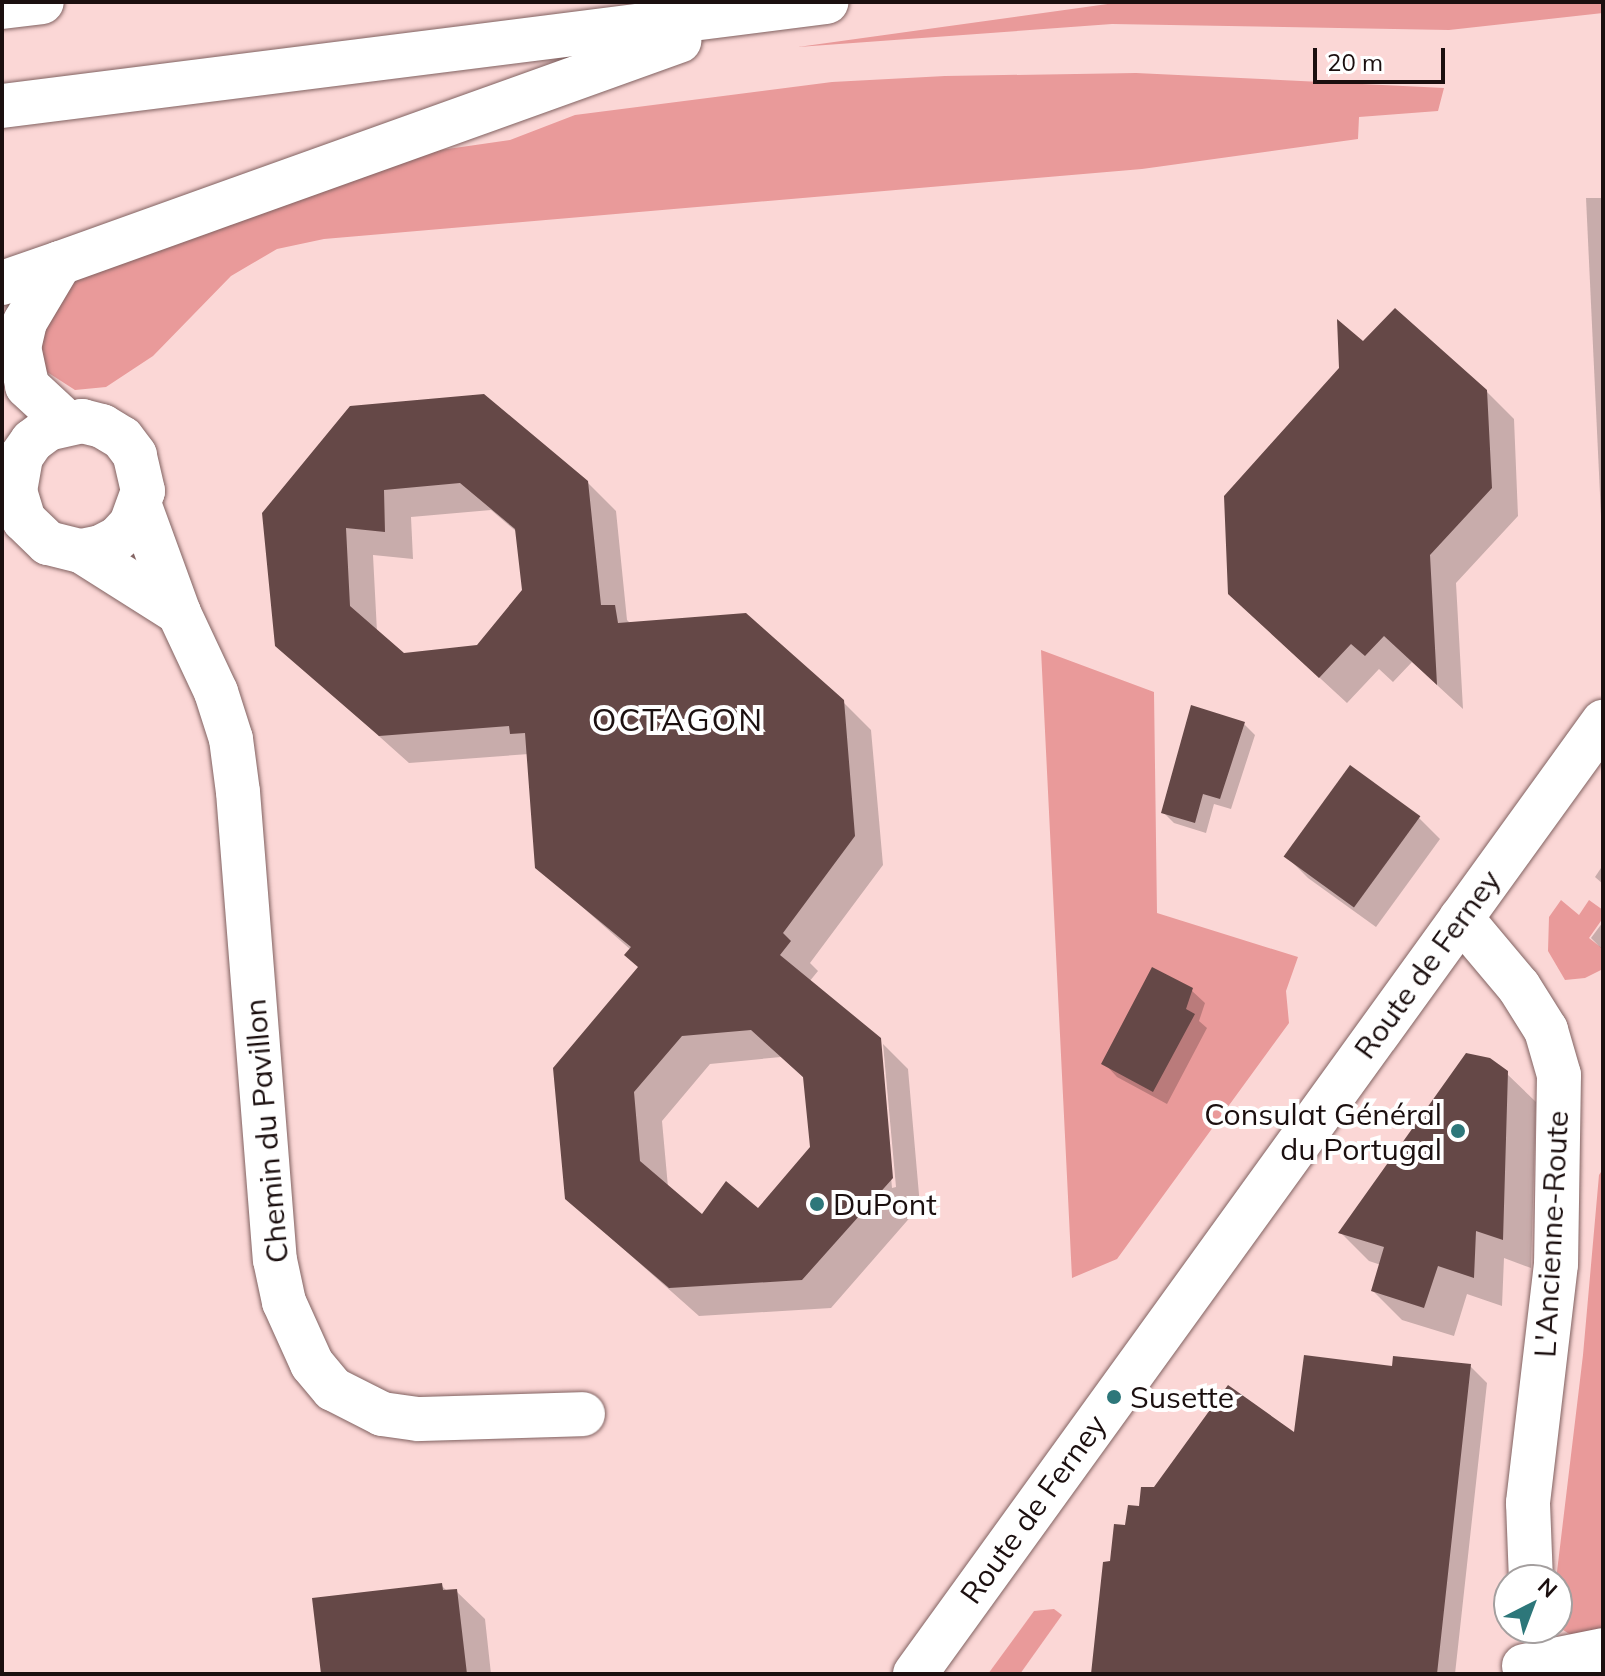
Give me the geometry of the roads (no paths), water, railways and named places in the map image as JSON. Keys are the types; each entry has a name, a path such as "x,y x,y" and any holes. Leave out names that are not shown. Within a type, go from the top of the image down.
{"main road":[{"path":"2,7 42,2"},
{"path":"2,106 826,2"},
{"path":"2,283 452,120 765,12"},
{"path":"60,263 25,322 19,347 27,386 67,423"},
{"path":"81,551 101,547 118,538 140,506 142,476 135,455 122,438 102,426 82,421 48,429 32,441 8,472 17,506 35,533 48,543 81,551 179,613"},
{"name":"Chemin du Pavillon","path":"140,506 179,613 216,692 231,739 238,792 275,1260 284,1302 312,1364 333,1389 382,1414 434,1419 583,1414"},
{"name":"Route de Ferney","path":"915,1674 1603,722"},
{"name":"L'Ancienne-Route","path":"1461,918 1526,998 1546,1030 1559,1075 1556,1264 1528,1503 1530,1564"},
{"path":"1524,1656 1603,1650"}],"place":[{"name":"Consulat Général du Portugal","path":"1458,1131"},
{"name":"DuPont","path":"817,1204"},
{"name":"Susette","path":"1114,1397"}],"district":[{"name":"OCTAGON","path":"678,719"}]}
